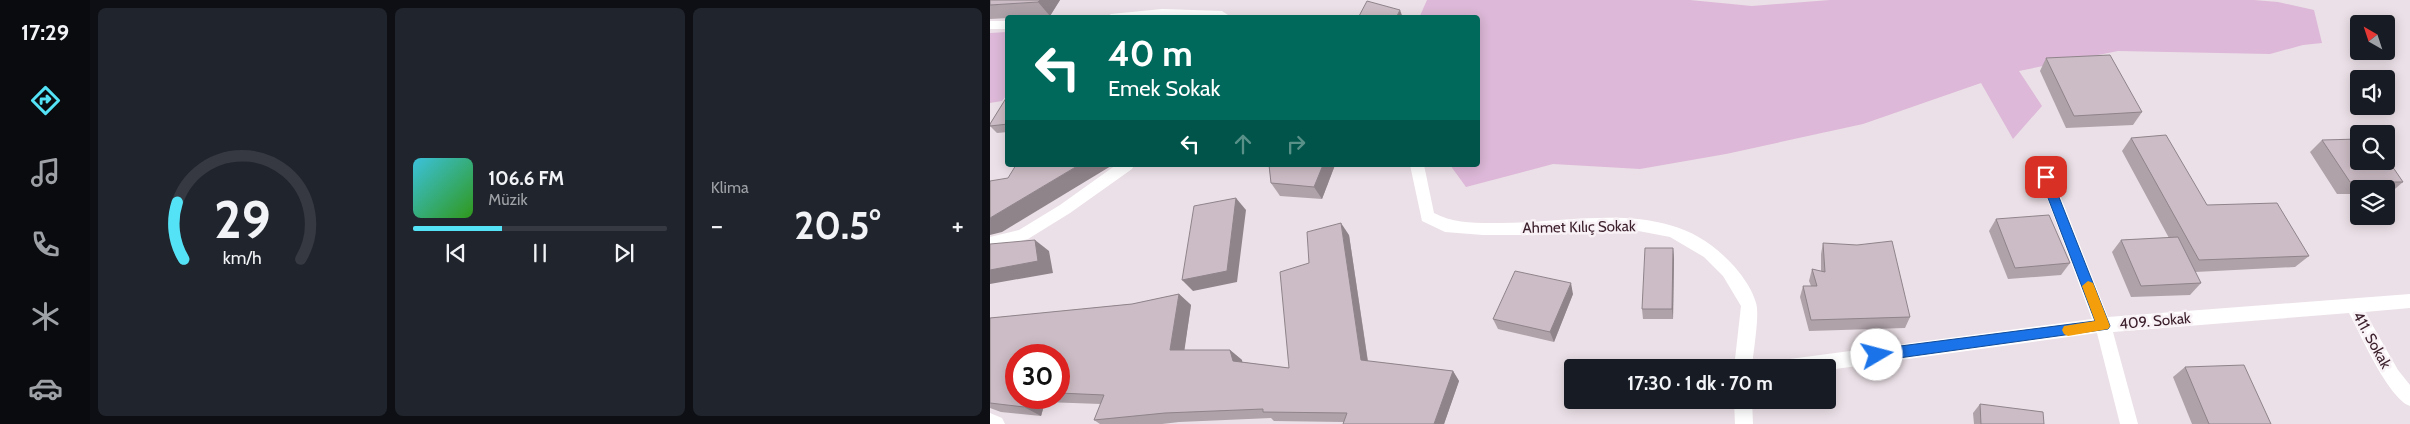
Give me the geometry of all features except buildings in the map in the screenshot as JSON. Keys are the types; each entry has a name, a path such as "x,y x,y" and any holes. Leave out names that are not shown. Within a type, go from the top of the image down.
{"street":[{"path":"1142,15 1162,13 1222,14"},
{"path":"990,25 1005,24"},
{"path":"990,243 1023,235 1065,209 1123,167"},
{"name":"Ahmet Kılıç Sokak","path":"1417,167 1427,217 1445,226 1483,229 1540,229 1628,223 1673,231 1710,252 1729,271 1749,306 1744,359"},
{"path":"2046,177 2103,326 2129,424"},
{"name":"409. Sokak","path":"1836,361 2103,326 2410,301"},
{"name":"411. Sokak","path":"2352,305 2392,376 2410,398"},
{"path":"1743,409 1744,424"},
{"path":"990,422 996,424"}],"shaded area":[{"path":"1427,0 1690,0 1752,6 1830,0 2254,0 2278,2 2314,10 2322,43 2303,45 2270,54 2118,51 2019,71 2042,106 2013,139 1981,83 1863,124 1726,154 1640,169 1553,164 1466,187 1451,167 1480,167 1480,15 1420,15"},
{"path":"1005,32 1005,97 1002,101 990,103 990,33"}],"slow traffic":[{"path":"2068,330 2103,326 2088,286"}],"route":[{"path":"1877,355 2103,326 2046,177"}]}
